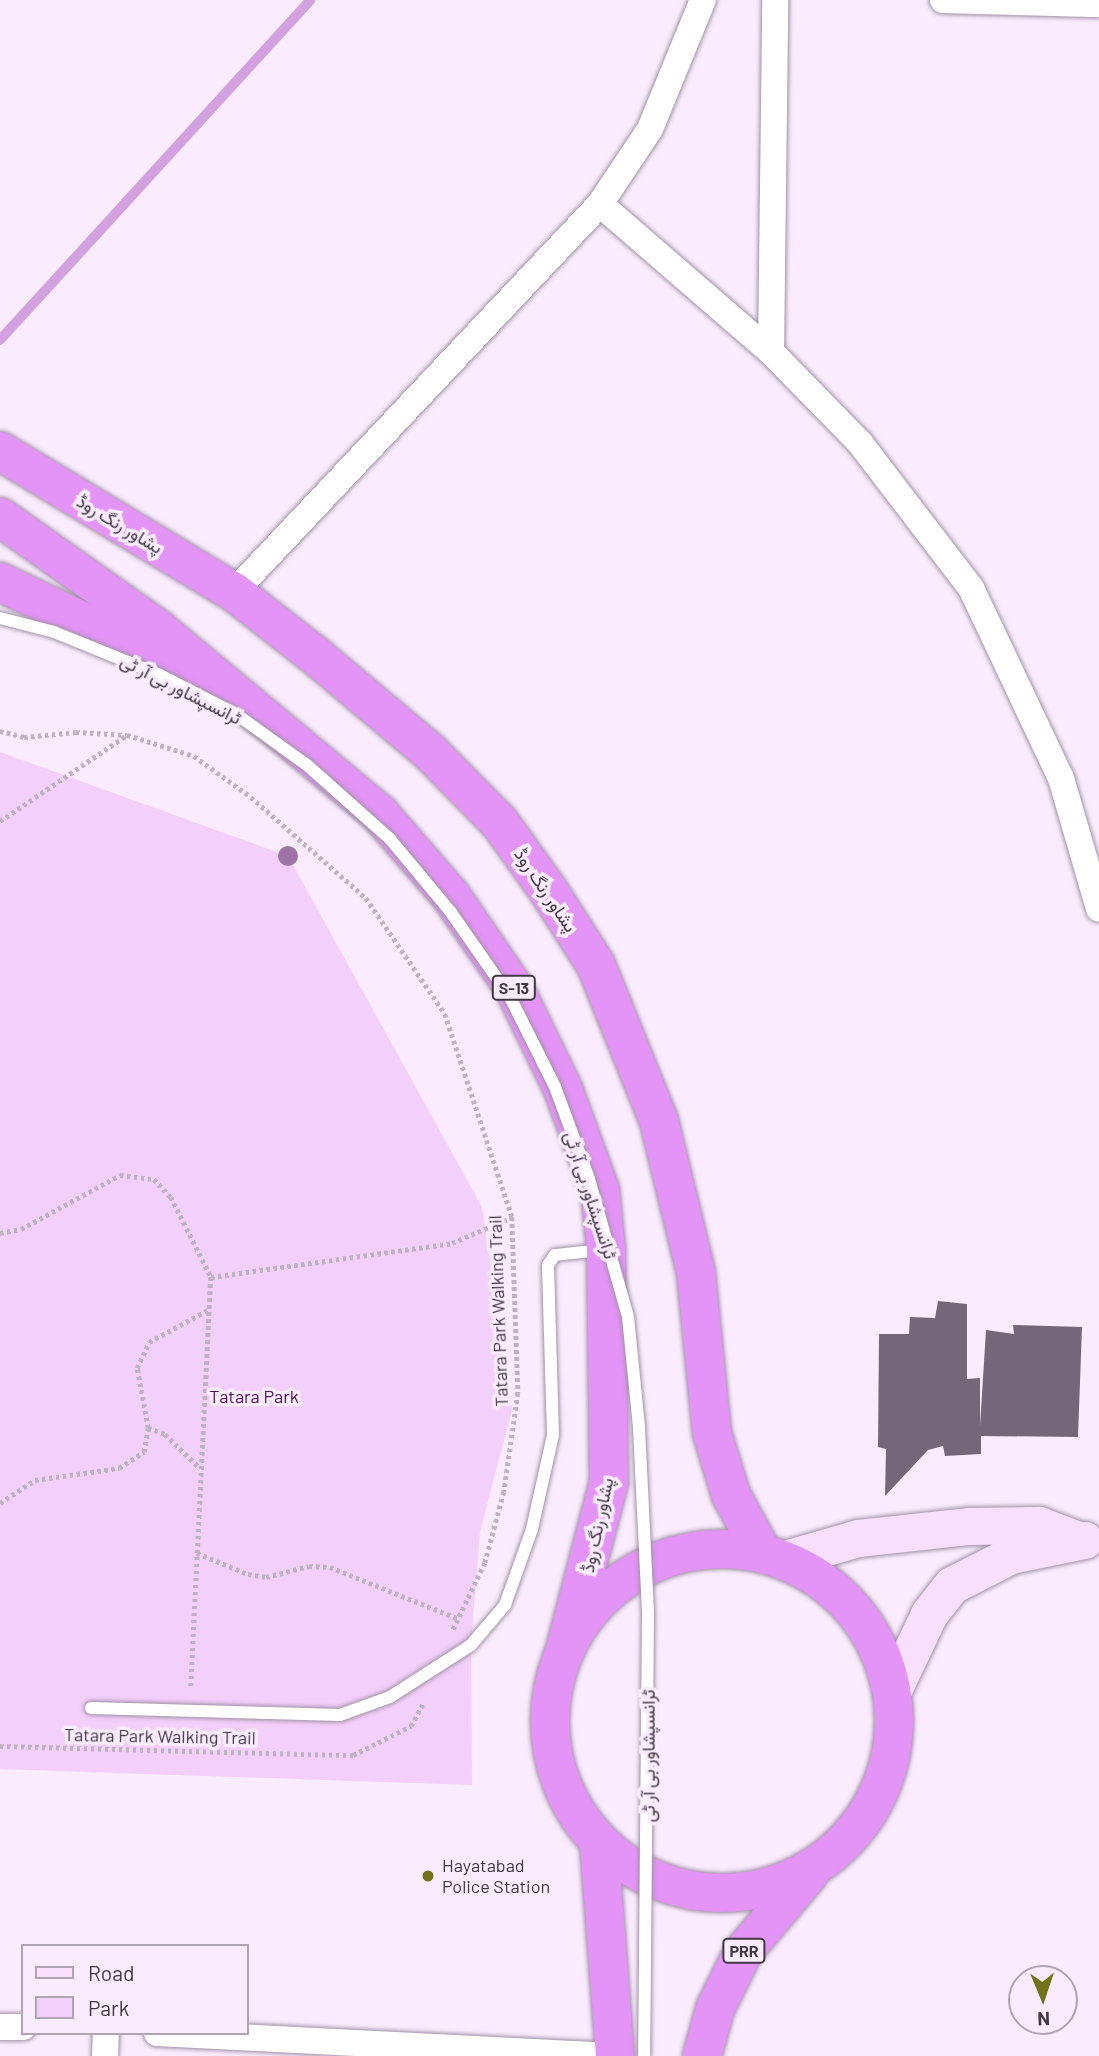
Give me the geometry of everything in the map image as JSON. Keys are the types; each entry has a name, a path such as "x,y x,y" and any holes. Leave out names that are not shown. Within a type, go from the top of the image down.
{"highway":[{"name":"پشاور رنگ روڈ","path":"0,451 234,592 430,752 499,823 596,965 659,1121 696,1273 712,1433 731,1495 772,1557"},
{"name":"پشاور رنگ روڈ","path":"9,522 242,695 379,813 451,896 514,988 563,1089 600,1190 606,1249 609,1482 566,1646"},
{"path":"0,582 57,613 242,695"},
{"path":"724,1549 772,1557 814,1576 843,1598 866,1626 883,1657 892,1692 894,1742 880,1790 855,1832 817,1865 775,1885 728,1894 681,1888 637,1871 599,1843 573,1809 560,1780 549,1728 552,1686 566,1646 587,1613 615,1586 648,1565 685,1553 724,1549"},
{"path":"599,1843 615,2056"},
{"name":"PRR","path":"702,2056 715,2009 743,1952 817,1865"}],"street":[{"path":"234,592 600,204 650,129 703,0"},
{"path":"771,352 775,0"},
{"path":"943,0 1099,4"},
{"path":"600,204 771,352 860,443 971,588 1061,778 1099,909"},
{"path":"772,1557 858,1538 969,1526 1039,1525 1088,1540"},
{"path":"892,1692 929,1614 951,1585 998,1560 1088,1540"},
{"path":"0,2026 21,2028"},
{"path":"105,2056 106,2035"},
{"path":"197,2035 615,2056"}],"lane":[{"name":"ٹرانسپشاور بی آر ٹی","path":"0,618 54,632 160,675 236,714 307,765 390,839 450,911 510,997 555,1087 589,1179 628,1317 639,1428 648,1627 644,2056"},
{"path":"91,1708 340,1715 390,1697 471,1645 505,1605 532,1529 553,1435 548,1265 555,1255 606,1249"}],"path":[{"name":"Tatara Park Walking Trail","path":"0,731 24,737 76,732 127,735 194,756 251,797 366,898 445,1014 512,1217 518,1393 503,1492 485,1563 457,1618 411,1726 353,1755 0,1746"},
{"path":"0,821 127,735"},
{"path":"0,1233 21,1229 120,1174 154,1179 171,1197 211,1278 190,1711"},
{"path":"211,1278 452,1243 512,1217"},
{"path":"0,1503 35,1480 119,1468 144,1452 148,1427 137,1368 149,1342 209,1309"},
{"path":"148,1427 164,1434 201,1469"},
{"path":"197,1553 248,1574 266,1577 309,1566 330,1567 457,1618"}],"green space":[{"name":"Tatara Park","path":"0,752 288,856 482,1207 512,1410 480,1532 471,1644 472,1785 0,1769"}],"building":[{"path":"938,1301 967,1304 967,1379 980,1378 980,1426 986,1330 1014,1334 1013,1325 1082,1327 1078,1437 981,1436 981,1454 945,1456 943,1446 928,1450 885,1496 886,1449 878,1447 879,1334 909,1334 910,1317 935,1318"}],"waterway":[{"path":"0,340 310,0"}],"place":[{"name":"Hayatabad Police Station","path":"428,1876"}]}
